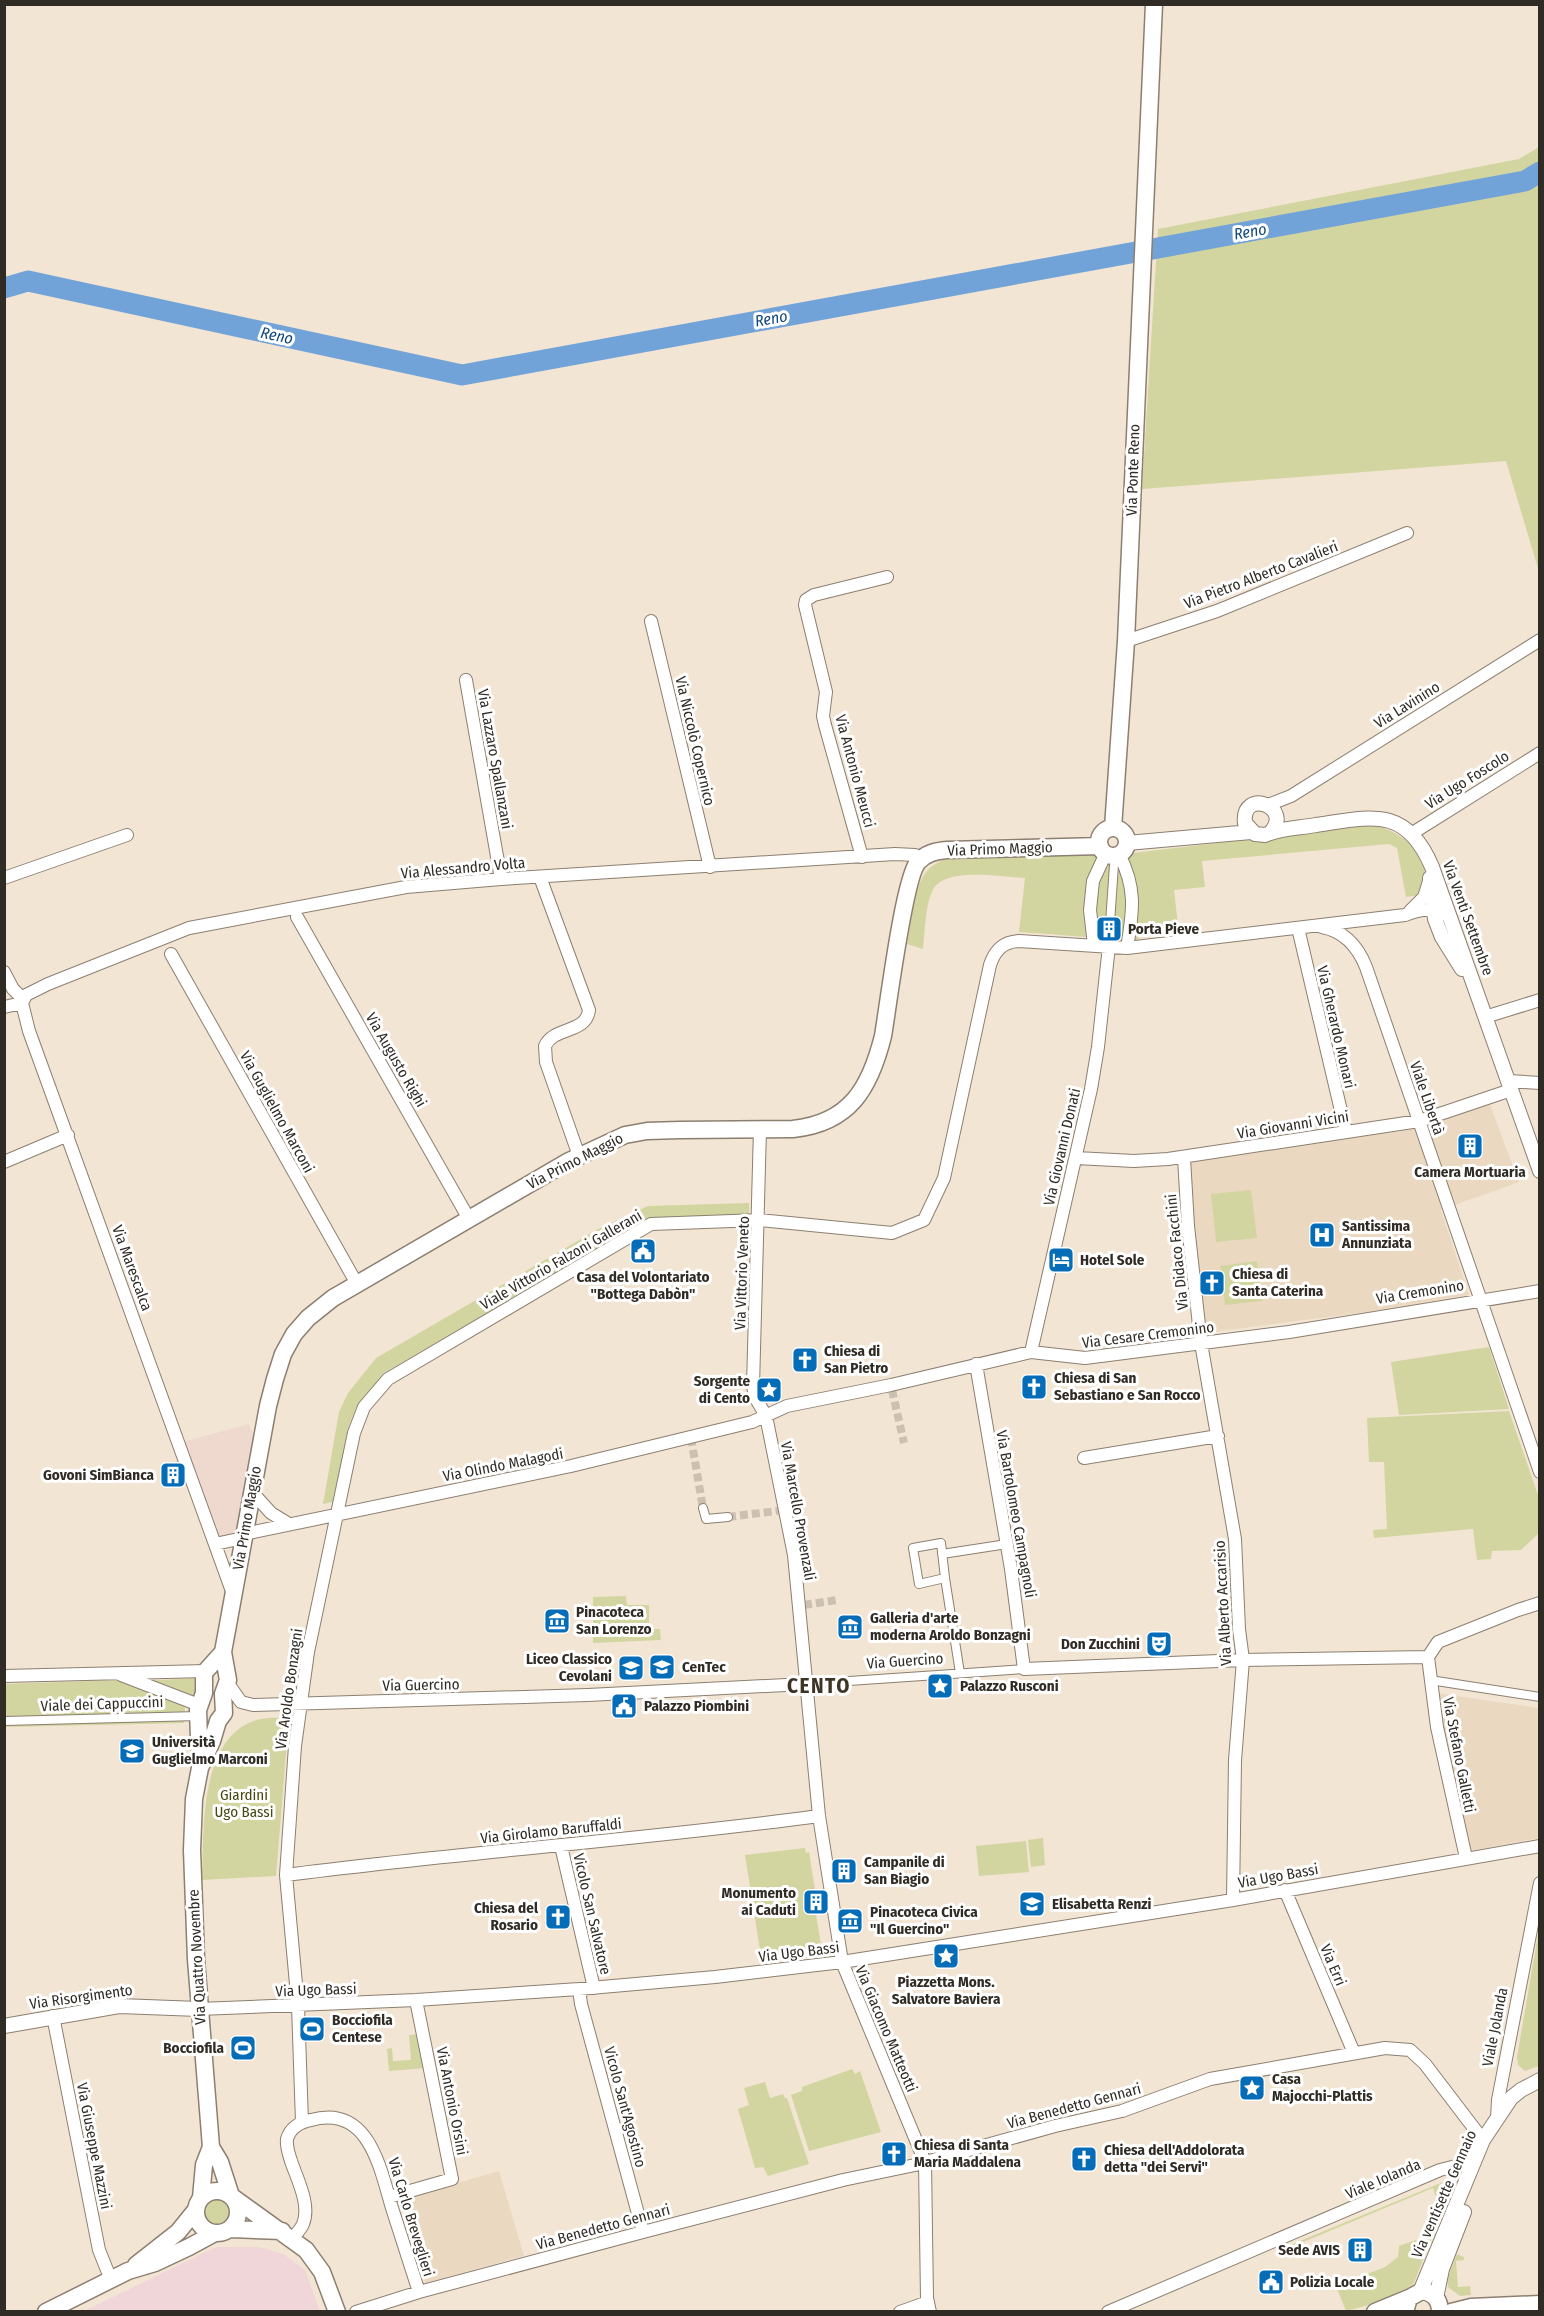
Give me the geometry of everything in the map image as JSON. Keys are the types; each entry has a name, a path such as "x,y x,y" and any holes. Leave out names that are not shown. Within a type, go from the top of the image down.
{"main road":[{"name":"Via Ponte Reno","path":"1113,852 1122,831 1113,828 1126,641 1155,4"},
{"name":"Via Primo Maggio","path":"217,1672 224,1652 271,1391 288,1343 315,1311 357,1284 579,1156 636,1132 804,1128 824,1122 848,1106 866,1085 883,1036 908,888 914,868 932,852 947,850 1113,852"},
{"name":"Via Quattro Novembre","path":"200,1768 197,1737 200,1710 204,1692 217,1672"},
{"name":"Via Quattro Novembre","path":"217,1672 223,1694 221,1717 200,1768 192,1826 199,2009 211,2147 220,2162 239,2213 231,2229"},
{"path":"200,1710 209,1723 221,1717"},
{"name":"Via Quattro Novembre","path":"198,2204 204,2165 211,2147"},
{"path":"46,2312 128,2271 178,2232 198,2204 212,2191 231,2196 306,2250 326,2280 337,2312"},
{"path":"198,2204 198,2223 213,2234"},
{"path":"128,2271 155,2263 213,2234 220,2234 231,2229 287,2235"},
{"path":"1375,2312 1429,2304 1471,2307 1539,2304"}],"street":[{"name":"Via Pietro Alberto Cavalieri","path":"1126,641 1216,611 1407,533"},
{"name":"Via Antonio Meucci","path":"862,856 825,725 823,716 826,692 805,605 806,600 814,595 887,578"},
{"name":"Via Niccolò Copernico","path":"651,621 710,867"},
{"name":"Via Lavinino","path":"1273,812 1291,796 1539,640"},
{"name":"Via Lazzaro Spallanzani","path":"466,680 501,879"},
{"name":"Via Ugo Foscolo","path":"1411,834 1539,753"},
{"path":"1113,852 1131,882 1133,905 1127,948 1109,941 1094,945 1090,910 1093,881 1113,852 1219,834 1251,832 1260,836 1270,832 1276,824 1273,812 1257,803 1252,805 1244,818 1219,834"},
{"name":"Via Venti Settembre","path":"1273,812 1306,827"},
{"name":"Via Venti Settembre","path":"1270,832 1374,817 1392,821 1411,834 1424,850 1459,941 1539,1171"},
{"path":"1244,818 1251,832"},
{"path":"4,878 127,835"},
{"name":"Via Venti Settembre","path":"1424,850 1433,910 1442,937 1478,998"},
{"path":"1110,923 1113,852"},
{"name":"Via Alessandro Volta","path":"4,1007 23,1001 30,993 48,984 189,928 406,887 862,856 907,854 922,859"},
{"path":"540,877 589,1010 588,1018 583,1023 552,1036 545,1046 546,1062 579,1156"},
{"path":"1404,915 1419,904 1424,897 1430,878"},
{"name":"Viale Libertà","path":"1127,948 1404,915 1422,909 1433,910"},
{"path":"1433,910 1448,921 1459,941"},
{"name":"Via Augusto Righi","path":"297,917 469,1219"},
{"name":"Viale Libertà","path":"1318,926 1332,929 1344,936 1362,958 1539,1472"},
{"name":"Via Gherardo Monari","path":"1298,928 1346,1132"},
{"name":"Via Giovanni Donati","path":"1030,1352 1096,1064 1109,941"},
{"name":"Viale Vittorio Falzoni Gallerani","path":"337,1514 354,1434 364,1407 388,1379 651,1224 759,1220 892,1233 924,1220 944,1178 994,955 1001,946 1011,942 1094,945"},
{"name":"Via Guglielmo Marconi","path":"171,954 357,1284"},
{"path":"4,972 23,1001"},
{"path":"1485,1017 1539,1000"},
{"name":"Via Marescalca","path":"23,1001 23,1013 233,1594"},
{"path":"1509,1085 1539,1083"},
{"name":"Via Giovanni Vicini","path":"1076,1158 1134,1161 1184,1158 1419,1121 1509,1085"},
{"name":"Via Vittorio Veneto","path":"760,1129 753,1386 755,1397 766,1416"},
{"path":"4,1162 68,1135"},
{"name":"Via Didaco Facchini","path":"1184,1158 1188,1226 1202,1343"},
{"name":"Via Cesare Cremonino","path":"766,1416 787,1406 891,1385 1030,1352 1085,1358 1202,1343 1539,1291"},
{"name":"Via Cremonino","path":"1366,1312 1368,1315 1481,1300"},
{"name":"Via Alberto Accarisio","path":"1202,1343 1235,1539 1239,1629 1243,1660 1235,1760 1233,1900"},
{"name":"Via Bartolomeo Campagnoli","path":"976,1364 1007,1544 1024,1669"},
{"name":"Via Olindo Malagodi","path":"244,1536 289,1524 571,1466 691,1438 752,1422 766,1416"},
{"name":"Via Marcello Provenzali","path":"766,1416 794,1555 801,1606 805,1684"},
{"path":"1084,1458 1218,1436"},
{"path":"252,1492 271,1513 289,1524"},
{"path":"704,1508 705,1520 728,1517"},
{"name":"Via Aroldo Bonzagni","path":"302,2122 298,2006 286,1875 300,1702 337,1514"},
{"path":"215,1544 244,1536"},
{"path":"945,1578 919,1584 913,1548 941,1543 960,1673"},
{"path":"942,1554 1007,1544"},
{"path":"1428,1657 1438,1642 1539,1603"},
{"name":"Via Guercino","path":"241,1702 253,1705 588,1695 805,1684 1024,1669 1243,1660 1428,1657"},
{"name":"Via Stefano Galletti","path":"1428,1657 1437,1727 1466,1858"},
{"path":"4,1676 217,1672 241,1702 221,1717"},
{"path":"114,1673 200,1710"},
{"path":"1430,1680 1539,1697"},
{"name":"Via Giacomo Matteotti","path":"805,1684 819,1816 842,1962 925,2162 929,2307"},
{"name":"Viale dei Cappuccini","path":"4,1721 200,1710"},
{"name":"Via Girolamo Baruffaldi","path":"286,1875 385,1862 561,1846 819,1816"},
{"name":"Vicolo San Salvatore","path":"561,1846 594,1988"},
{"name":"Via Ugo Bassi","path":"199,2009 416,2000 594,1988 842,1962 1233,1900 1539,1846"},
{"name":"Viale Jolanda","path":"1497,2120 1498,2100 1539,1883"},
{"name":"Via Erri","path":"1285,1890 1354,2053"},
{"name":"Vicolo Sant'Agostino","path":"579,1989 581,2004 643,2232"},
{"name":"Via Antonio Orsini","path":"389,2197 452,2179 416,2000"},
{"name":"Via Risorgimento","path":"4,2026 118,2006 199,2009"},
{"name":"Via Giuseppe Mazzini","path":"53,2016 99,2250 111,2280"},
{"name":"Via Benedetto Gennari","path":"356,2312 419,2292 643,2232 843,2180 925,2162 1047,2128 1122,2111 1210,2079 1354,2053 1395,2048 1414,2053 1483,2140"},
{"path":"1497,2120 1511,2098 1539,2080"},
{"name":"Via Carlo Breveglieri","path":"302,2122 332,2117 355,2127 369,2142 376,2153 419,2292"},
{"name":"Via ventisette Gennaio","path":"1429,2304 1472,2165 1483,2140 1497,2120"},
{"name":"Via ventisette Gennaio","path":"1429,2304 1497,2120"},
{"path":"287,2235 303,2224 305,2204 287,2144 293,2128 302,2122"},
{"name":"Viale Iolanda","path":"1108,2312 1440,2170 1472,2165"},
{"path":"900,2312 929,2307"}],"shaded area":[{"name":"Santissima Annunziata","path":"1489,1102 1519,1182 1441,1210 1469,1295 1366,1312 1206,1333 1186,1161 1414,1129"},
{"path":"249,1424 255,1439 237,1533 216,1539 183,1442"},
{"path":"1436,1693 1539,1708 1539,1838 1470,1851"},
{"path":"499,2171 524,2256 425,2283 401,2201 404,2198"},
{"path":"216,2247 260,2247 283,2254 305,2270 320,2311 84,2311"}],"green space":[{"path":"1539,147 1539,572 1506,461 1142,489 1158,229 1519,159"},
{"path":"1373,825 1400,836 1421,857 1425,876 1420,895 1406,897 1397,848 1389,844 1202,861 1205,887 1174,890 1178,925 1139,936 1138,940 1019,932 1025,878 963,875 951,877 934,888 927,909 923,949 907,944 920,882 931,867 943,860 1008,855 1113,856"},
{"path":"1251,1190 1257,1238 1216,1242 1211,1194"},
{"path":"749,1203 749,1217 654,1220 608,1242 384,1373 356,1408 348,1428 336,1501 323,1504 339,1412 348,1393 376,1358 600,1228 648,1206"},
{"path":"1257,1261 1262,1301 1225,1305 1220,1266"},
{"path":"1489,1347 1509,1409 1399,1415 1391,1362"},
{"path":"1509,1411 1539,1498 1539,1533 1521,1550 1492,1551 1491,1559 1477,1560 1473,1529 1374,1538 1373,1530 1387,1529 1384,1462 1369,1462 1367,1418"},
{"path":"626,1596 627,1605 649,1605 649,1629 660,1629 661,1640 593,1643 593,1597"},
{"path":"194,1678 195,1692 192,1697 144,1681"},
{"path":"121,1680 185,1705 184,1723 5,1727 4,1684"},
{"name":"Giardini Ugo Bassi","path":"289,1718 276,1876 202,1880 203,1836 209,1786 215,1763 225,1743 240,1728 261,1719"},
{"path":"1043,1838 1045,1865 1031,1867 1028,1840"},
{"path":"1026,1841 1029,1872 979,1876 976,1846"},
{"path":"805,1848 806,1853 809,1852 815,1890 812,1891 822,1950 761,1957 745,1855"},
{"path":"1539,1929 1539,2066 1525,2071 1518,2065 1517,2057"},
{"path":"420,2034 426,2068 389,2071 387,2049 392,2048 393,2061 411,2060 409,2035"},
{"path":"852,2069 855,2074 860,2071 881,2132 809,2151 791,2095 802,2091 802,2087"},
{"path":"765,2082 770,2098 783,2094 787,2098 809,2164 768,2176 763,2167 755,2168 738,2109 749,2105 744,2088"},
{"path":"1453,2178 1446,2198 1435,2195 1433,2188 1284,2250 1283,2248"},
{"path":"216,2198 225,2202 229,2211 225,2220 216,2224 207,2220 203,2211 207,2202"},
{"path":"1433,2234 1414,2283 1392,2299 1346,2311 1336,2286 1385,2267 1398,2257 1399,2246"},
{"path":"1457,2254 1464,2257 1464,2260 1456,2261 1458,2287 1470,2286 1471,2295 1460,2296 1448,2287 1447,2279"}],"waterway":[{"name":"Reno","path":"4,288 28,281 462,375 1525,181 1540,172"}],"tunnel":[{"path":"1109,935 1110,923"},
{"path":"892,1390 904,1443"},
{"path":"691,1438 703,1508"},
{"path":"728,1517 785,1510"},
{"path":"804,1605 837,1600"}],"place":[{"name":"Porta Pieve","path":"1109,929"},
{"name":"Camera Mortuaria","path":"1470,1146"},
{"name":"Santissima Annunziata","path":"1322,1235"},
{"name":"Casa del Volontariato \"Bottega Dabòn\"","path":"643,1251"},
{"name":"Hotel Sole","path":"1061,1260"},
{"name":"Chiesa di Santa Caterina","path":"1212,1283"},
{"name":"Chiesa di San Pietro","path":"805,1360"},
{"name":"Chiesa di San Sebastiano e San Rocco","path":"1034,1387"},
{"name":"Sorgente di Cento","path":"769,1390"},
{"name":"Govoni SimBianca","path":"173,1475"},
{"name":"Pinacoteca San Lorenzo","path":"557,1621"},
{"name":"Galleria d'arte moderna Aroldo Bonzagni","path":"850,1627"},
{"name":"Don Zucchini","path":"1159,1644"},
{"name":"CenTec","path":"662,1667"},
{"name":"Liceo Classico Cevolani","path":"631,1668"},
{"name":"Palazzo Rusconi","path":"940,1686"},
{"name":"Palazzo Piombini","path":"624,1706"},
{"name":"Università Guglielmo Marconi","path":"132,1751"},
{"name":"Campanile di San Biagio","path":"844,1871"},
{"name":"Monumento ai Caduti","path":"816,1902"},
{"name":"Elisabetta Renzi","path":"1032,1904"},
{"name":"Chiesa del Rosario","path":"558,1917"},
{"name":"Pinacoteca Civica \"Il Guercino\"","path":"850,1921"},
{"name":"Piazzetta Mons. Salvatore Baviera","path":"946,1956"},
{"name":"Bocciofila Centese","path":"312,2029"},
{"name":"Bocciofila","path":"243,2048"},
{"name":"Casa Majocchi-Plattis","path":"1252,2088"},
{"name":"Chiesa di Santa Maria Maddalena","path":"894,2154"},
{"name":"Chiesa dell'Addolorata detta \"dei Servi\"","path":"1084,2159"},
{"name":"Sede AVIS","path":"1360,2250"},
{"name":"Polizia Locale","path":"1271,2282"}],"district":[{"name":"CENTO","path":"819,1686"}]}
